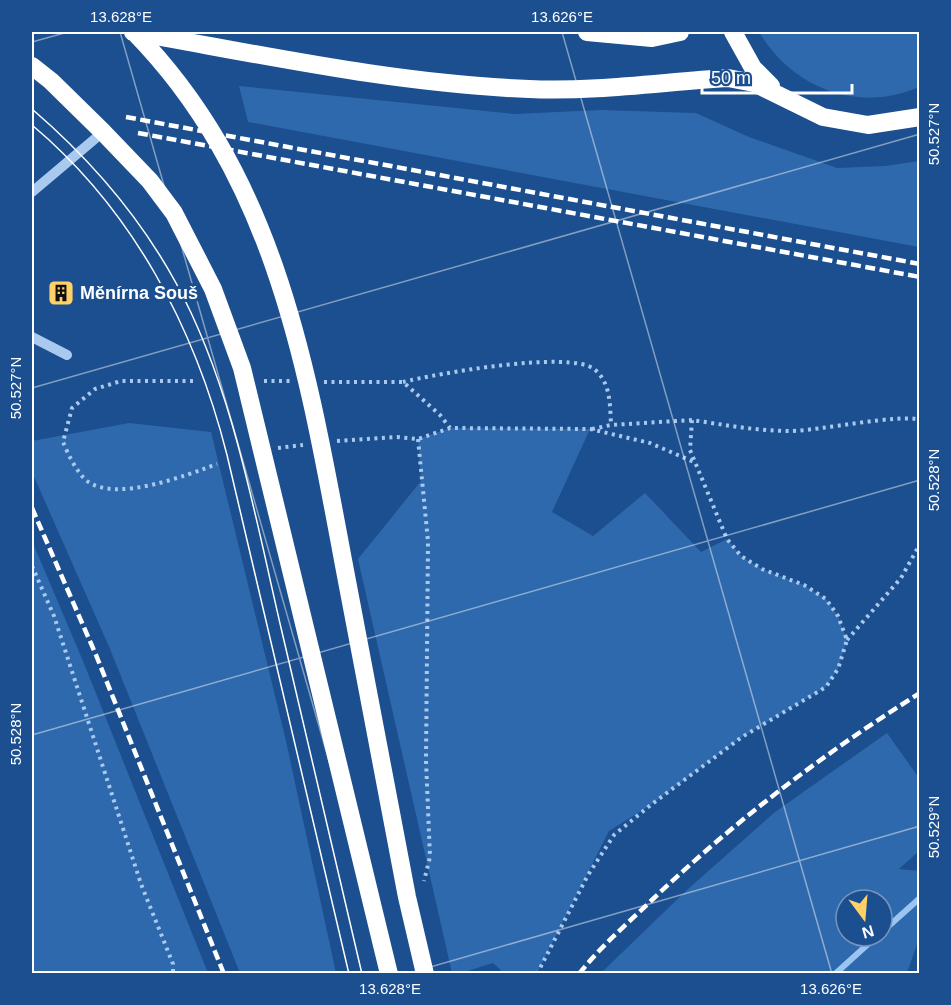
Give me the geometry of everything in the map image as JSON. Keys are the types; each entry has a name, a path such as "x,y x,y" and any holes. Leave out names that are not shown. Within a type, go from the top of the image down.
{"highway":[{"path":"133,32 325,66 441,82 561,89 728,78 754,83 823,117 868,125 920,117"},
{"path":"133,32 198,109 237,177 269,249 301,351 424,974"},
{"path":"587,32 652,38 680,32"},
{"path":"733,32 753,68 781,96"},
{"path":"32,66 51,81 150,181 174,213 213,289 242,368 389,974"}],"lane":[{"path":"32,192 103,132"},
{"path":"32,337 67,355"}],"path":[{"path":"314,382 403,382 452,370 506,365 578,363 594,368 605,382 609,397 611,425"},
{"path":"193,381 121,381 95,389 72,408 63,442 87,481 105,489 149,485 218,464"},
{"path":"257,381 291,381"},
{"path":"403,382 440,415 450,428"},
{"path":"332,442 396,437 418,439 450,428 591,429 611,425 692,420 748,429 791,431 897,419 920,420"},
{"path":"692,420 690,450 727,539 741,556 762,569 804,585 826,599 838,616 847,640"},
{"path":"591,429 650,443 695,462"},
{"path":"407,897 422,888 430,857 426,761 428,541 418,439"},
{"path":"276,449 310,444"},
{"path":"537,974 588,875 614,835 742,737 825,687 838,669 847,640 901,578 920,544"},
{"path":"32,566 61,638 141,884 173,964 173,974"}],"shaded area":[{"path":"759,32 919,32 919,87 896,95 873,98 828,91 789,68 773,52"},
{"path":"239,86 514,114 601,110 696,113 749,137 837,168 885,166 919,161 919,247 248,122"},
{"path":"129,423 211,432 286,741 336,973 240,973 110,649 32,472 32,441"},
{"path":"450,428 590,429 552,512 593,536 645,493 701,552 727,539 741,556 762,569 804,585 826,599 838,616 847,640 838,669 826,687 742,737 652,804 609,831 537,973 504,973 493,963 461,973 452,973 358,559 421,481 418,439"},
{"path":"32,541 83,661 208,973 32,973"},
{"path":"887,733 919,778 919,851 899,869 919,871 919,938 907,973 601,973 688,889 775,812"}],"waterway":[{"path":"894,921 920,898"},
{"path":"835,974 864,948"}],"tram line":[{"path":"32,109 93,168 130,212 176,283 213,365 252,498 362,974"},
{"path":"32,125 68,158 101,195 130,233 178,317 197,362 214,408 227,455 349,974"}],"railway":[{"path":"126,117 920,264"},
{"path":"138,133 920,277"},
{"path":"32,508 96,655 224,974"},
{"path":"579,974 605,944 684,870 748,815 815,764 920,693"}],"place":[{"name":"Měnírna Souš","path":"61,293"}]}
